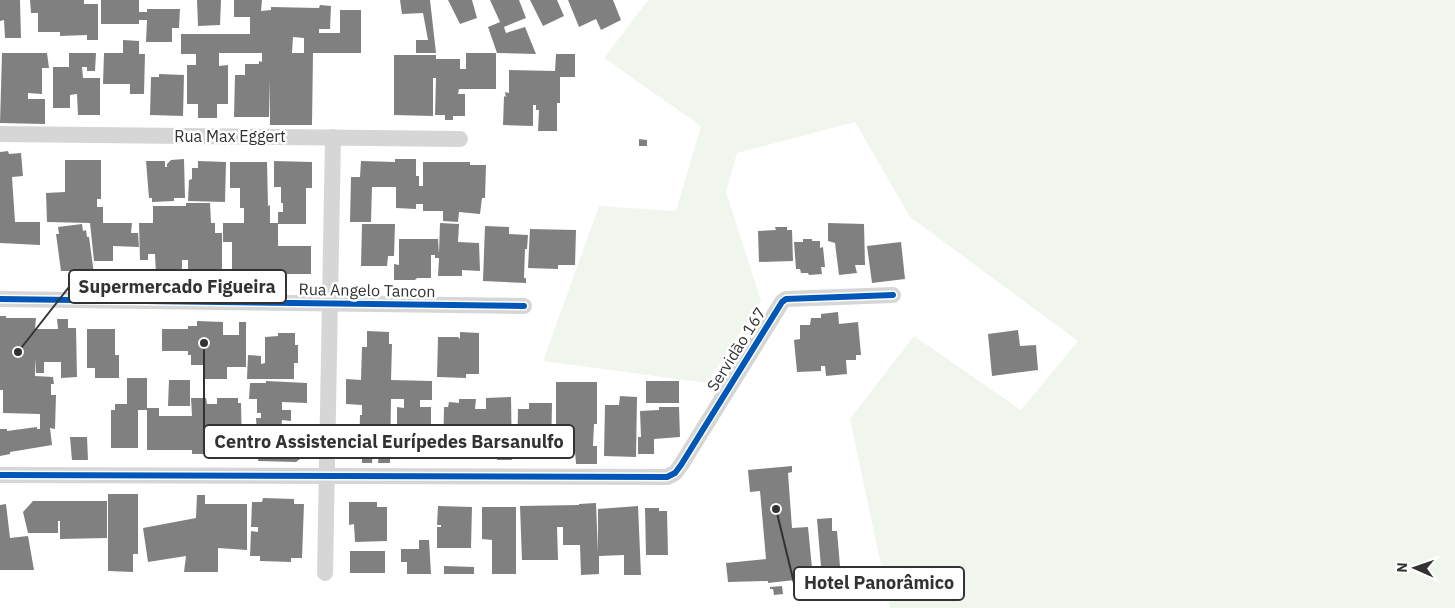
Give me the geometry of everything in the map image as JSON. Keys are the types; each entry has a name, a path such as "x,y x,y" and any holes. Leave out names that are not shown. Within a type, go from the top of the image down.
{"street":[{"name":"Rua Max Eggert","path":"0,134 460,139"},
{"path":"325,573 333,137"},
{"name":"Servidão 167","path":"327,477 667,477 674,473 681,465 782,302 786,300 893,295"},
{"name":"Rua Angelo Tancon","path":"0,299 524,306"},
{"path":"0,475 327,477"}],"shaded area":[{"path":"648,0 1455,0 1455,608 890,608 850,419 914,336 1021,410 1078,341 910,217 855,122 737,153 726,192 761,301 707,383 543,361 599,206 676,211 701,126 604,58"}],"building":[{"path":"0,0 20,0 21,38 5,38 4,20 0,21"},
{"path":"30,0 84,0 84,4 98,4 98,40 87,40 87,35 60,36 60,32 38,32 38,13 31,13"},
{"path":"101,0 139,0 139,12 147,12 147,9 180,9 179,28 172,28 172,42 146,42 147,20 139,20 139,24 101,24"},
{"path":"197,0 221,0 220,25 198,26"},
{"path":"234,0 262,0 261,11 271,10 271,7 319,8 320,5 331,6 330,29 319,29 319,33 340,33 340,10 361,10 361,53 313,53 312,125 270,125 270,80 269,117 234,117 235,75 245,75 245,64 259,64 259,61 262,62 262,53 219,53 219,66 228,65 228,104 217,104 217,118 198,118 198,104 187,104 187,65 196,65 196,54 181,54 181,34 250,34 250,17 234,17","holes":["293,37 304,38 304,53 292,53"]},
{"path":"400,0 430,0 436,53 416,53 416,40 428,40 423,13 402,14"},
{"path":"448,0 472,0 477,18 460,24"},
{"path":"490,0 519,0 526,18 504,27 506,33 525,27 536,54 497,53 488,27 500,22"},
{"path":"530,0 557,0 564,16 543,26"},
{"path":"568,0 613,0 621,20 601,30 596,19 579,27"},
{"path":"123,40 139,41 139,54 145,54 144,94 130,94 130,84 103,84 104,53 123,53"},
{"path":"2,53 47,53 49,68 42,68 42,94 28,93 28,99 45,99 45,124 0,123"},
{"path":"69,53 96,53 95,71 87,71 87,67 82,67 83,78 100,78 100,115 78,115 77,94 70,95 70,108 53,108 53,67 69,67"},
{"path":"466,53 496,53 496,89 459,89 458,94 465,94 465,116 453,116 453,120 445,120 445,115 435,115 436,78 433,78 433,116 394,115 394,55 436,55 436,59 460,59 460,69 466,69"},
{"path":"556,54 575,54 575,77 560,77 560,103 557,103 557,131 538,131 539,110 536,110 536,105 533,105 533,126 503,125 504,96 506,97 505,92 509,93 509,70 555,71"},
{"path":"159,74 184,75 183,116 150,115 151,77 159,77"},
{"path":"639,139 647,140 647,146 639,146"},
{"path":"8,151 9,154 21,153 23,176 12,177 15,222 40,222 40,245 0,243 0,152"},
{"path":"184,159 185,198 174,198 174,201 152,202 152,198 149,198 146,161 165,161 165,167 167,167 171,160"},
{"path":"395,159 416,159 416,176 419,176 419,186 423,186 423,162 470,162 470,165 486,165 485,198 482,198 480,214 459,212 458,222 443,221 443,211 423,211 423,204 416,204 416,209 396,208 396,187 372,187 371,222 350,222 351,177 360,177 361,161 395,162"},
{"path":"65,160 101,160 101,199 97,199 97,207 103,207 103,223 132,223 131,233 138,233 139,247 113,246 113,261 94,261 90,223 47,222 46,193 65,192"},
{"path":"198,161 226,162 225,202 188,201 189,180 192,179 192,168 198,168"},
{"path":"274,161 312,162 312,188 306,188 306,224 278,224 278,246 311,246 311,274 232,274 232,242 223,242 223,223 244,223 244,208 240,208 240,188 230,188 230,162 267,162 270,223 278,223 278,212 283,212 283,203 281,203 281,187 274,187"},
{"path":"186,203 210,203 211,223 215,223 215,233 222,233 222,275 188,275 188,260 182,260 182,276 156,276 155,254 148,254 148,260 140,260 139,223 153,223 153,206 186,206"},
{"path":"440,223 459,224 458,242 479,243 480,271 462,270 462,276 438,276 439,258 431,255 431,278 394,280 394,264 399,265 399,239 438,239 439,254"},
{"path":"828,223 864,224 865,265 855,265 857,273 839,275 835,243 828,241"},
{"path":"82,224 83,231 86,230 87,237 89,237 94,274 61,271 56,234 59,234 58,227"},
{"path":"362,224 395,224 394,256 388,256 387,266 361,266"},
{"path":"485,226 509,227 509,234 528,235 527,249 525,249 524,278 526,278 526,283 483,281"},
{"path":"775,227 787,227 787,230 792,230 793,261 759,262 758,231 776,230"},
{"path":"530,229 576,230 575,265 558,265 558,269 528,268"},
{"path":"803,239 820,241 820,248 823,247 825,267 821,267 822,274 809,275 808,273 801,273 800,269 796,269 794,242 803,242"},
{"path":"901,242 905,279 872,283 867,246"},
{"path":"838,312 839,324 858,322 861,355 856,355 856,360 846,360 847,374 826,376 825,366 821,366 821,371 797,372 794,340 800,339 800,325 810,325 811,318 821,318 821,314"},
{"path":"0,316 6,316 6,318 36,318 35,329 58,329 57,319 68,319 68,328 76,328 77,377 61,378 61,362 44,362 44,373 36,373 35,358 35,376 53,377 54,384 51,384 51,395 56,395 55,429 50,428 52,445 10,452 10,454 0,456 0,429 7,429 7,431 37,427 37,429 40,429 40,414 3,413 3,390 0,390"},
{"path":"197,321 223,322 223,335 239,335 239,322 246,322 246,367 227,367 227,379 203,379 204,365 191,365 191,355 188,355 188,351 162,351 162,329 188,329 188,326 197,326"},
{"path":"87,329 115,329 115,355 119,355 119,378 95,378 95,368 87,368"},
{"path":"1018,330 1020,346 1036,345 1038,370 992,376 988,334"},
{"path":"367,331 389,332 389,344 392,344 391,380 432,381 432,400 420,400 420,407 431,407 431,451 397,450 397,407 404,408 404,399 391,399 390,463 378,463 379,452 373,452 372,463 362,463 362,451 359,451 362,405 346,404 346,379 361,380 362,347 367,347"},
{"path":"460,332 479,333 479,374 466,374 466,378 437,377 438,337 458,337 460,339"},
{"path":"278,333 295,333 295,345 298,345 298,363 294,363 294,379 247,379 248,355 261,356 261,364 265,363 265,337 278,336"},
{"path":"127,378 147,378 147,408 159,408 159,416 192,416 191,398 206,398 207,404 217,404 217,398 238,398 238,403 241,403 242,450 227,450 227,437 212,437 213,443 204,443 204,454 192,454 192,450 147,450 147,410 138,410 138,448 111,448 111,410 115,410 115,404 127,404"},
{"path":"169,380 190,380 190,406 168,406"},
{"path":"266,381 307,383 307,403 282,402 282,410 291,410 291,421 282,420 281,430 300,430 300,435 306,435 306,451 304,456 296,462 258,461 259,455 275,455 275,451 249,450 250,434 257,434 256,418 261,418 261,413 257,413 257,399 249,399 250,383 266,383"},
{"path":"646,381 679,381 679,403 646,403"},
{"path":"556,382 597,382 597,424 594,424 593,446 597,446 597,464 576,464 575,451 556,450"},
{"path":"620,396 637,397 636,457 604,456 605,405 619,405"},
{"path":"511,397 512,460 497,460 497,448 485,438 485,431 482,434 475,434 474,456 443,455 444,407 448,407 449,402 459,403 459,399 476,399 475,409 486,409 486,398"},
{"path":"529,403 552,403 551,455 517,455 518,409 529,409"},
{"path":"659,407 679,407 680,437 654,439 654,454 638,454 638,437 641,437 640,411 659,410"},
{"path":"70,437 87,437 88,460 72,460"},
{"path":"792,466 792,472 788,473 792,528 808,527 812,568 795,570 795,580 768,583 768,581 728,582 726,563 766,559 760,491 750,492 748,470"},
{"path":"108,494 138,494 138,554 133,554 133,572 108,571"},
{"path":"197,495 205,495 205,504 247,504 247,550 218,548 218,572 184,572 186,556 148,562 143,528 196,518"},
{"path":"263,498 294,499 294,504 304,504 302,558 291,558 291,562 260,561 260,556 250,556 251,531 258,532 258,527 251,527 252,502 262,502"},
{"path":"33,501 107,501 107,538 60,539 60,521 58,521 58,533 28,533 23,512"},
{"path":"349,502 377,502 377,507 387,507 387,541 355,542 354,524 349,525"},
{"path":"596,503 598,553 598,509 638,506 641,575 624,575 624,555 599,556 599,574 581,575 580,545 563,545 563,527 557,527 558,560 522,560 520,506"},
{"path":"6,504 10,538 28,536 34,570 0,570 0,505"},
{"path":"438,506 472,507 471,548 437,548 437,527 441,527 441,525 437,525"},
{"path":"482,507 516,507 516,574 492,574 492,540 482,539"},
{"path":"645,508 659,508 659,511 667,511 668,555 646,555"},
{"path":"832,518 832,531 837,531 840,566 821,567 817,519"},
{"path":"419,540 429,540 431,574 407,574 407,562 401,562 401,549 419,549"},
{"path":"350,551 385,551 385,573 350,573"},
{"path":"444,566 474,567 474,574 444,574"},
{"path":"782,586 783,594 774,595 773,589 770,589 770,587"}],"cycle path":[{"path":"0,475 667,477 675,473 681,465 782,302 786,299 893,295"},
{"path":"0,299 524,306"}],"place":[{"name":"Centro Assistencial Eurípedes Barsanulfo","path":"204,343"},
{"name":"Supermercado Figueira","path":"18,352"},
{"name":"Hotel Panorâmico","path":"776,509"}]}
